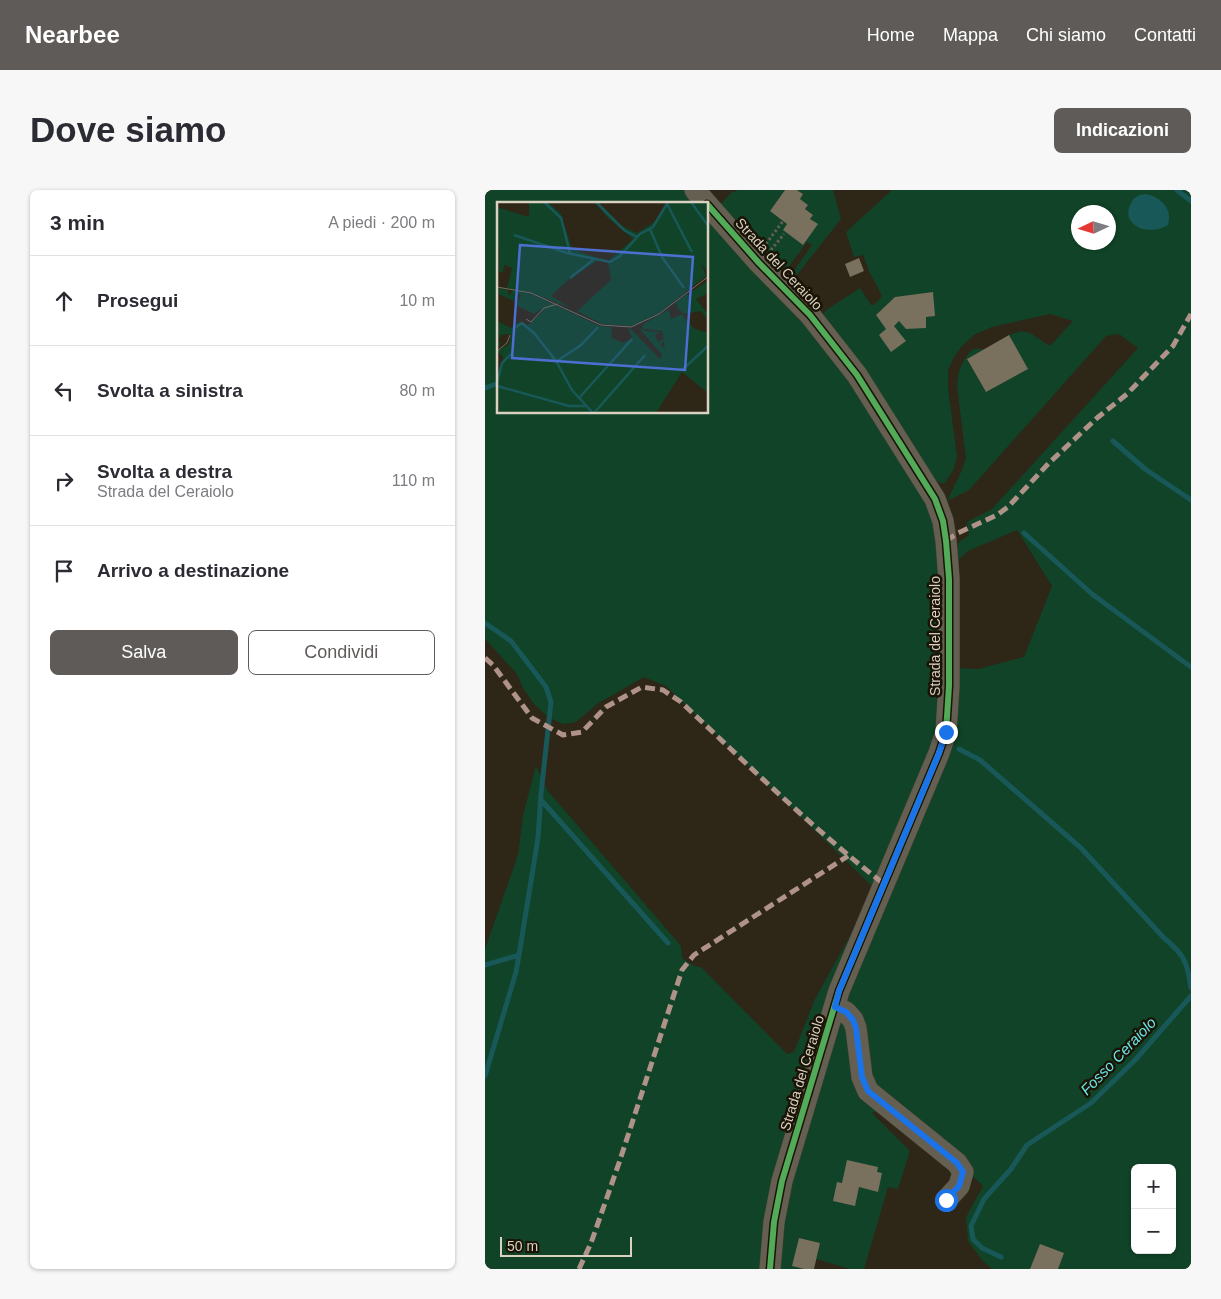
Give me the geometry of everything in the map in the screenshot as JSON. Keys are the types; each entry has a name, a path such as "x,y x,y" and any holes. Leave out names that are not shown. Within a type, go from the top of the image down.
{"street":[{"name":"Strada del Ceraiolo","path":"695,190 705,202"},
{"name":"Strada del Ceraiolo","path":"709,206 755,259 810,315 857,375 935,499 943,521 949,579 949,686 946,732 939,753 839,991 782,1181 774,1222 769,1269"},
{"path":"835,1007 846,1012 853,1020 856,1028 862,1077 868,1091 957,1163 963,1172 959,1186 946,1200"}],"path":[{"path":"755,259 783,221"}],"green space":[{"path":"485,190 686,190 696,202 497,202 497,414 709,414 709,216 813,329 851,376 922,492 939,540 943,692 933,746 873,887 666,686 644,677 597,704 576,722 563,724 549,718 534,704 523,688 517,674 485,639"},
{"path":"785,190 770,211 787,224 783,230 803,244 817,224 810,219 813,215 805,209 808,205 800,199 803,194 797,190 833,190 841,219 789,285 786,282 812,245 807,242 781,277 718,207 733,191"},
{"path":"892,190 1191,190 1191,1269 992,1269 982,1260 968,1241 966,1217 983,1186 894,1104 872,1113 910,1151 898,1189 888,1187 864,1269 850,1269 816,1259 820,1243 799,1239 793,1266 804,1269 774,1269 779,1221 847,992 890,886 955,668 978,669 1024,657 1052,586 1017,530 968,551 957,561 958,543 969,535 967,522 992,509 1138,348 1119,334 1106,336 969,490 947,501 966,458 957,386 958,375 963,361 973,349 984,349 967,359 986,392 1027,369 1009,335 1021,331 1030,333 1050,346 1073,321 1050,314 992,327 974,335 962,346 948,370 948,388 957,456 954,469 944,484 928,477 822,315 826,310 860,288 871,305 875,304 882,296 863,255 854,257 846,232"},
{"path":"536,766 548,791 681,946 682,958 694,966 701,967 787,1054 794,1052 815,999 856,925 762,1269 485,1269 485,949 518,855 523,815"}],"water":[{"path":"1146,194 1161,201 1167,209 1169,214 1168,225 1159,229 1148,230 1134,225 1131,221 1128,211 1131,203 1139,195"}],"building":[{"path":"785,190 797,190 803,194 800,199 808,205 805,209 813,215 810,219 818,224 803,245 783,230 787,224 770,211"},
{"path":"859,258 864,271 850,277 845,264"},
{"path":"933,292 935,316 926,317 926,328 906,329 899,321 894,326 906,341 891,352 879,335 886,329 876,315 895,297"},
{"path":"1009,335 1028,369 986,392 967,359"},
{"path":"847,1160 878,1167 877,1172 882,1173 878,1192 859,1187 855,1206 833,1201 837,1182 842,1183"},
{"path":"799,1238 820,1243 814,1269 792,1266"},
{"path":"1040,1244 1064,1253 1058,1269 1030,1269"}],"waterway":[{"path":"1177,190 1191,201"},
{"path":"485,388 497,384"},
{"path":"1113,441 1145,469 1191,500"},
{"path":"1024,533 1092,594 1191,667"},
{"path":"485,623 511,641 546,687 551,702 538,838 516,972 485,1076"},
{"path":"959,749 980,760 1081,848 1180,954 1186,964 1191,988"},
{"path":"541,800 668,943"},
{"path":"485,965 519,955"},
{"name":"Fosso Ceraiolo","path":"1001,1257 982,1248 973,1239 971,1226 984,1199 1011,1169 1027,1145 1091,1103 1136,1059 1191,996"}],"marked path":[{"path":"946,541 958,533 997,515 1008,507 1049,463 1097,418 1127,394 1173,346 1191,314"},
{"path":"485,658 493,665 532,718 563,735 582,732 606,707 642,687 663,690 681,702 806,818 884,884"},
{"path":"579,1269 591,1243 619,1163 682,970 694,955 848,856"}],"cycle path":[{"path":"709,206 759,263 810,315 857,375 935,499 943,521 949,579 949,686 946,732 939,753 839,991 782,1181 774,1222 770,1269"}],"route":[{"path":"946,732 939,753 839,991 835,1007 846,1012 853,1020 856,1028 862,1077 868,1091 957,1163 963,1172 959,1186 946,1200"}]}
